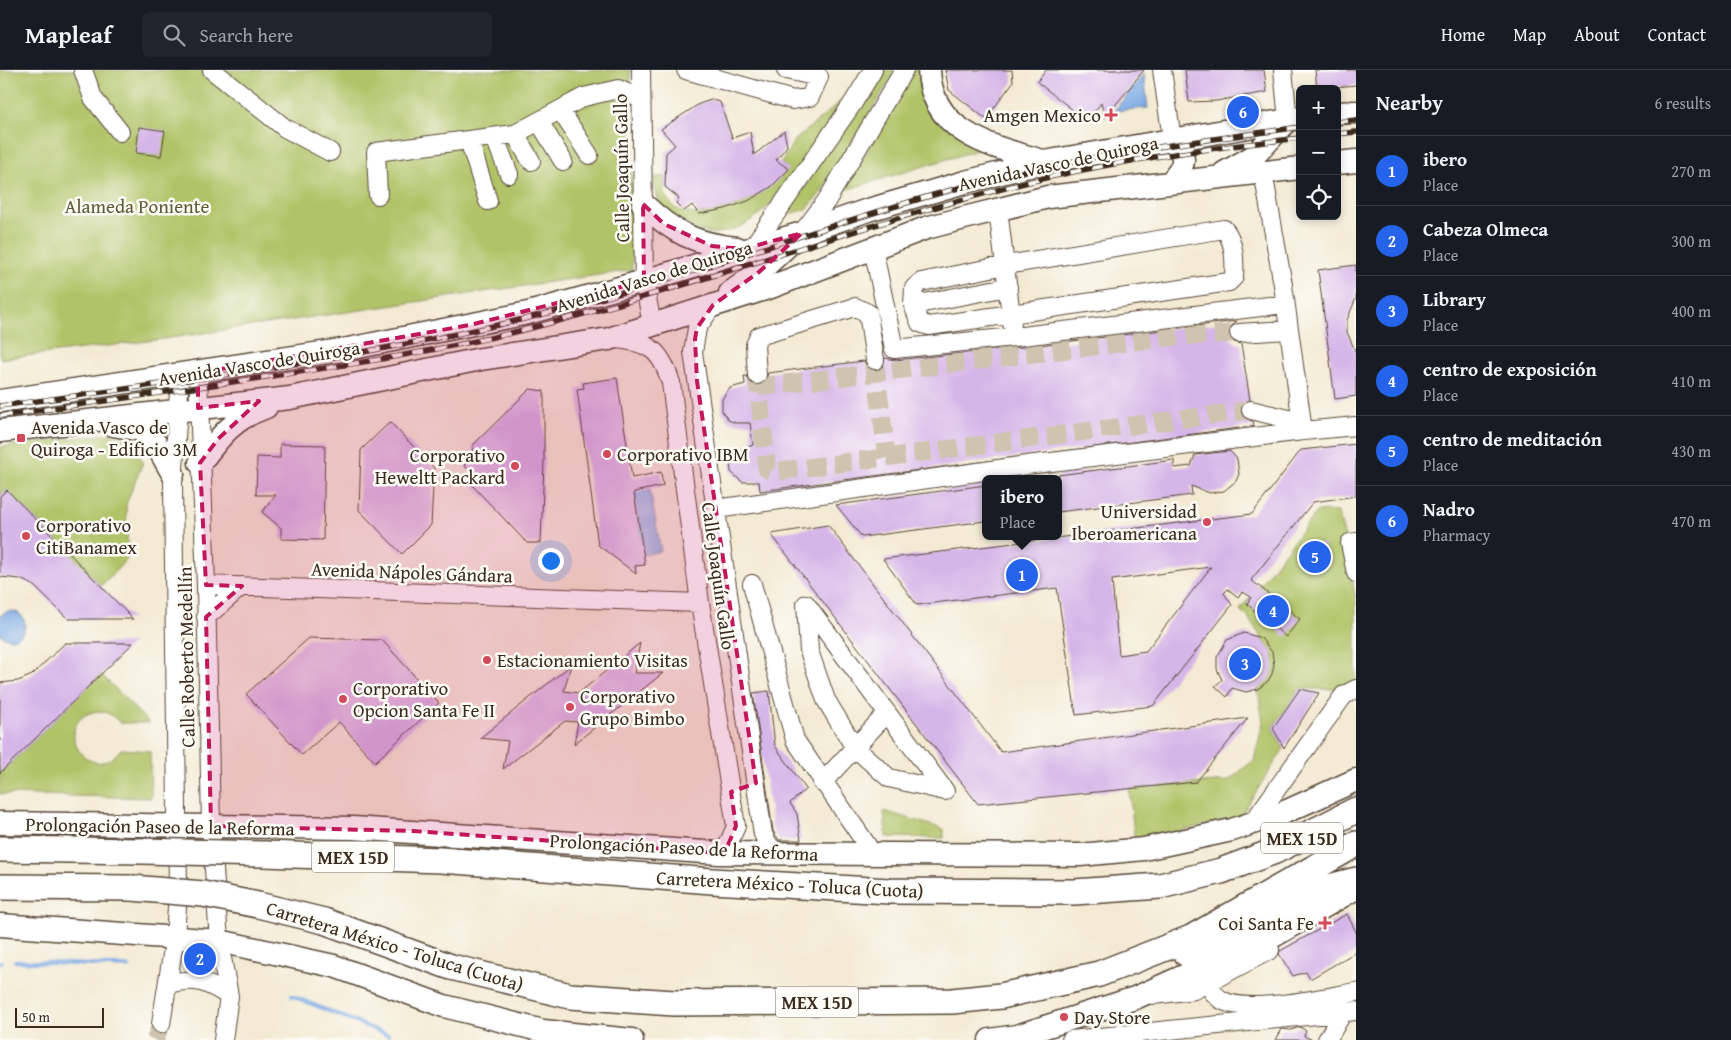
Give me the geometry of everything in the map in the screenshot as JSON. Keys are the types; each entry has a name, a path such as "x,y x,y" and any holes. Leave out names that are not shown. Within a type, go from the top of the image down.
{"highway":[{"name":"Carretera México - Toluca (Cuota)","path":"0,849 264,854 441,860 712,881 890,890 1074,892 1160,886 1221,871 1276,851 1356,810"},
{"name":"Carretera México - Toluca (Cuota)","path":"0,888 132,888 203,894 324,920 451,967 570,996 674,1003 952,1001 1001,996 1099,974 1191,938 1356,844"},
{"path":"1204,967 1219,936 1324,878 1356,872"},
{"path":"1099,974 1130,977 1204,967 1223,941 1321,889 1356,880"}],"main road":[{"path":"929,70 929,82 937,104 950,121 967,135 1000,149 1044,162"},
{"path":"1341,113 1356,112"},
{"path":"1217,178 1254,156 1294,119"},
{"name":"Avenida Vasco de Quiroga","path":"0,401 348,349 528,313 644,281 749,247 802,233 868,210 965,182 1044,162 1294,119"},
{"path":"1170,183 1182,169 1184,163 1179,146 1172,139"},
{"path":"1341,163 1356,161"},
{"name":"Avenida Vasco de Quiroga","path":"0,431 290,398 481,359 609,339 771,287 926,228 972,216 1048,198 1296,168"},
{"path":"965,182 961,201 962,207 972,216"},
{"path":"643,204 664,224 698,242 749,247"},
{"path":"713,305 759,272 802,233"},
{"path":"200,463 218,439 245,414 290,398"},
{"path":"88,420 141,430 156,444 173,474"},
{"name":"Prolongación Paseo de la Reforma","path":"0,824 211,826 405,831 719,853 1035,857 1107,854 1169,845 1251,825 1304,804 1356,780"},
{"path":"990,1040 1017,1036 1068,1034 1136,998 1204,967 1251,949 1344,903 1356,888"},
{"path":"0,926 175,936 219,941 334,966 444,1006 543,1031 632,1040"}],"street":[{"path":"83,70 93,98 120,132"},
{"path":"212,70 285,128 330,152"},
{"name":"Calle Joaquín Gallo","path":"640,70 644,281 652,325"},
{"path":"686,70 793,100 810,97 819,77 786,70"},
{"path":"749,247 853,103 873,70"},
{"path":"802,233 827,200 904,70"},
{"path":"1162,70 1172,139"},
{"path":"1283,70 1294,119"},
{"path":"378,194 376,152 515,134 584,97 618,90 641,99"},
{"path":"560,111 589,155"},
{"path":"540,122 563,161"},
{"path":"515,134 531,161"},
{"path":"495,138 509,174"},
{"path":"468,140 488,201"},
{"path":"1264,172 1302,426"},
{"path":"998,210 1014,337"},
{"path":"1224,229 1229,234 1235,260 1234,277 1229,282 929,326 920,323 913,305 914,288 921,282 1006,264 1224,229"},
{"path":"873,248 894,349 1014,337 1285,304"},
{"path":"913,305 1008,287"},
{"name":"Calle Joaquín Gallo","path":"713,305 697,328 693,352 762,834 768,844 778,854"},
{"path":"757,375 754,345 759,336 855,307 868,313 875,360"},
{"path":"1239,333 1288,330"},
{"name":"Calle Joaquín Gallo","path":"609,339 637,341 646,345 665,362 671,383 700,603 736,826 728,845 719,853"},
{"name":"Calle Roberto Medellín","path":"161,1024 175,936 178,826 173,474 188,409 189,374"},
{"path":"671,383 697,381"},
{"name":"Calle Roberto Medellín","path":"188,409 200,463 206,585 211,826 219,941 229,996 223,1040"},
{"path":"1251,410 1302,426"},
{"path":"716,509 1302,426 1356,426"},
{"path":"173,506 187,494 202,503"},
{"path":"1353,542 1356,573"},
{"path":"752,584 795,740 867,845 867,855"},
{"name":"Avenida Nápoles Gándara","path":"206,585 700,603"},
{"path":"206,618 242,586"},
{"path":"806,604 945,791 889,778 855,748 826,700 809,651 806,604"},
{"path":"1251,825 1344,695 1356,689"},
{"path":"822,782 888,713"},
{"path":"730,781 742,788 756,783"},
{"path":"1204,967 1218,998 1240,1006 1276,1005 1356,992"},
{"path":"168,984 186,980 200,980 229,996"},
{"path":"1068,1034 1200,1033 1234,1025 1349,1012"},
{"path":"1327,1040 1349,1012"}],"highlighted area":[{"path":"643,204 664,224 712,246 743,249 802,233 759,272 713,305 697,328 695,339 697,381 756,783 731,792 736,826 728,845 719,853 413,831 211,826 206,617 242,586 206,585 200,463 218,439 259,401 198,408 198,373 470,325 644,281"}],"green space":[{"name":"Alameda Poniente","path":"0,70 630,70 632,270 164,339 0,359"},
{"path":"877,70 896,70 819,195 807,209 783,216 806,186"},
{"path":"913,70 921,70 981,149 845,190"},
{"path":"846,97 787,186 768,207 747,223 725,232 702,232 695,230 671,215 662,206 656,194 654,177 665,177 665,193 671,204 681,211 694,214 723,210 737,206 754,197 770,186 788,169 781,163 794,141"},
{"path":"108,434 120,437 129,443 143,462 126,504 128,558 101,586 7,490 0,496 0,447"},
{"path":"1317,511 1338,512 1345,538 1356,602 1356,680 1337,689 1335,687 1336,689 1300,689 1273,728 1284,748 1240,817 1135,842 1129,789 1228,781 1254,760 1263,722 1258,689 1268,681 1272,674 1274,657 1248,617 1240,610"},
{"path":"101,674 149,723 120,723 108,713 101,711 93,712 80,719 74,729 74,740 79,750 87,758 97,762 109,760 121,749 150,751 151,798 0,794 0,766 4,769"},
{"path":"884,811 944,829 944,838 886,837"}],"water":[{"path":"1144,74 1148,108 1114,111"},
{"path":"650,489 661,551 643,555 634,492"},
{"path":"6,612 16,612 24,620 24,630 16,638 6,638 -1,632 -1,618"}],"building":[{"path":"945,70 1012,70 1013,82 986,119 949,90"},
{"path":"1046,70 1144,70 1105,118 1101,103 1087,121 1037,82"},
{"path":"1185,70 1264,70 1267,92 1216,101 1189,102"},
{"path":"1315,70 1356,70 1356,85 1341,87 1341,85 1317,85"},
{"path":"711,100 720,102 732,138 750,132 754,155 784,131 787,146 776,160 789,169 771,187 748,201 725,209 699,214 692,205 684,211 676,203 679,198 665,187 666,153 675,145 661,129 699,104"},
{"path":"139,127 165,131 161,156 136,153"},
{"path":"1356,265 1356,298 1347,320 1347,332 1356,353 1356,396 1335,399 1318,270"},
{"path":"1237,321 1230,328 1228,334 1234,342 1241,344 1250,400 1243,403 1241,413 1244,418 1253,421 1254,426 760,491 759,482 742,482 731,472 730,463 734,453 753,445 750,423 736,423 728,420 722,411 722,399 730,388 745,384 744,376 752,384 758,386 766,380 768,373 864,361 867,367 876,371 882,368 885,358 895,360 1015,348"},
{"name":"Corporativo IBM","path":"617,378 632,478 661,472 663,486 634,492 645,565 635,566 636,574 598,545 577,389 584,388 583,383"},
{"name":"Corporativo Heweltt Packard","path":"530,389 544,391 541,543 527,543 472,485 472,474 464,465 472,457 473,445"},
{"path":"390,422 434,468 431,525 402,554 359,510 361,450"},
{"path":"280,444 325,445 323,540 281,539 281,528 262,512 276,495 256,495 257,457 280,458"},
{"path":"1356,444 1356,496 1313,502 1251,580 1300,619 1286,637 1247,604 1251,597 1243,592 1238,597 1228,589 1224,593 1232,605 1153,706 1076,715 1057,588 917,605 883,559 1039,540 1062,540 1062,537 1252,514 1301,450","holes":["1211,567 1146,651 1119,655 1112,580"]},
{"path":"1230,451 1237,459 1239,474 1236,481 1224,491 1210,493 1191,486 1192,495 1062,511 1062,475 1058,475 1174,460 1174,468 1191,466 1195,455"},
{"path":"982,486 982,522 862,537 836,505"},
{"name":"Corporativo CitiBanamex","path":"7,490 133,619 68,619 33,585 20,579 0,577 0,496"},
{"path":"828,525 1001,752 1248,718 1196,782 978,804 771,534"},
{"path":"1324,543 1326,567 1310,567 1304,554 1309,547"},
{"path":"1244,633 1261,638 1272,652 1274,665 1272,674 1268,681 1258,689 1246,692 1232,688 1227,697 1215,686 1222,680 1217,669 1217,657 1227,640"},
{"name":"Corporativo Opcion Santa Fe II","path":"309,638 382,640 439,703 375,762 339,722 302,755 246,694"},
{"path":"65,643 133,643 0,773 0,683 18,681 32,675"},
{"name":"Corporativo Grupo Bimbo","path":"640,643 634,673 663,673 574,744 578,722 565,721 503,769 508,741 480,738 571,665 564,691 579,693"},
{"path":"1300,689 1319,693 1284,748 1273,728"},
{"path":"769,691 775,746 806,789 790,803 797,814 801,840 779,840 773,831 753,693"},
{"path":"1347,914 1356,932 1356,952 1310,979 1306,972 1293,976 1279,954 1280,951"},
{"path":"1300,1027 1306,1031 1304,1036 1313,1040 1276,1040 1282,1029 1291,1030"}],"waterway":[{"path":"15,961 129,967"},
{"path":"292,996 388,1035"}],"tunnel":[{"path":"758,387 1172,337 1239,333"},
{"path":"875,363 887,458"},
{"path":"757,375 767,469 772,472 1251,410"},
{"path":"155,1040 161,1024"}],"railway":[{"path":"1341,122 1356,120"},
{"path":"0,406 332,358 463,333 528,318 649,285 888,208 1009,175 1118,153 1296,128"},
{"path":"1341,134 1356,132"},
{"path":"0,416 346,365 460,344 595,311 890,220 1045,178 1153,157 1296,138"}],"place":[{"name":"Nadro","path":"1243,112"},
{"name":"Amgen Mexico","path":"1111,115"},
{"name":"Avenida Vasco de Quiroga - Edificio 3M","path":"21,438"},
{"name":"Corporativo IBM","path":"607,454"},
{"name":"Corporativo Heweltt Packard","path":"515,466"},
{"name":"Universidad Iberoamericana","path":"1207,522"},
{"name":"Corporativo CitiBanamex","path":"26,536"},
{"name":"centro de meditación","path":"1315,557"},
{"name":"ibero","path":"1022,575"},
{"name":"centro de exposición","path":"1273,611"},
{"name":"Estacionamiento Visitas","path":"487,660"},
{"name":"Library","path":"1245,664"},
{"name":"Corporativo Opcion Santa Fe II","path":"343,699"},
{"name":"Corporativo Grupo Bimbo","path":"570,707"},
{"name":"Coi Santa Fe","path":"1325,923"},
{"name":"Cabeza Olmeca","path":"200,959"},
{"name":"Day Store","path":"1064,1017"}]}
